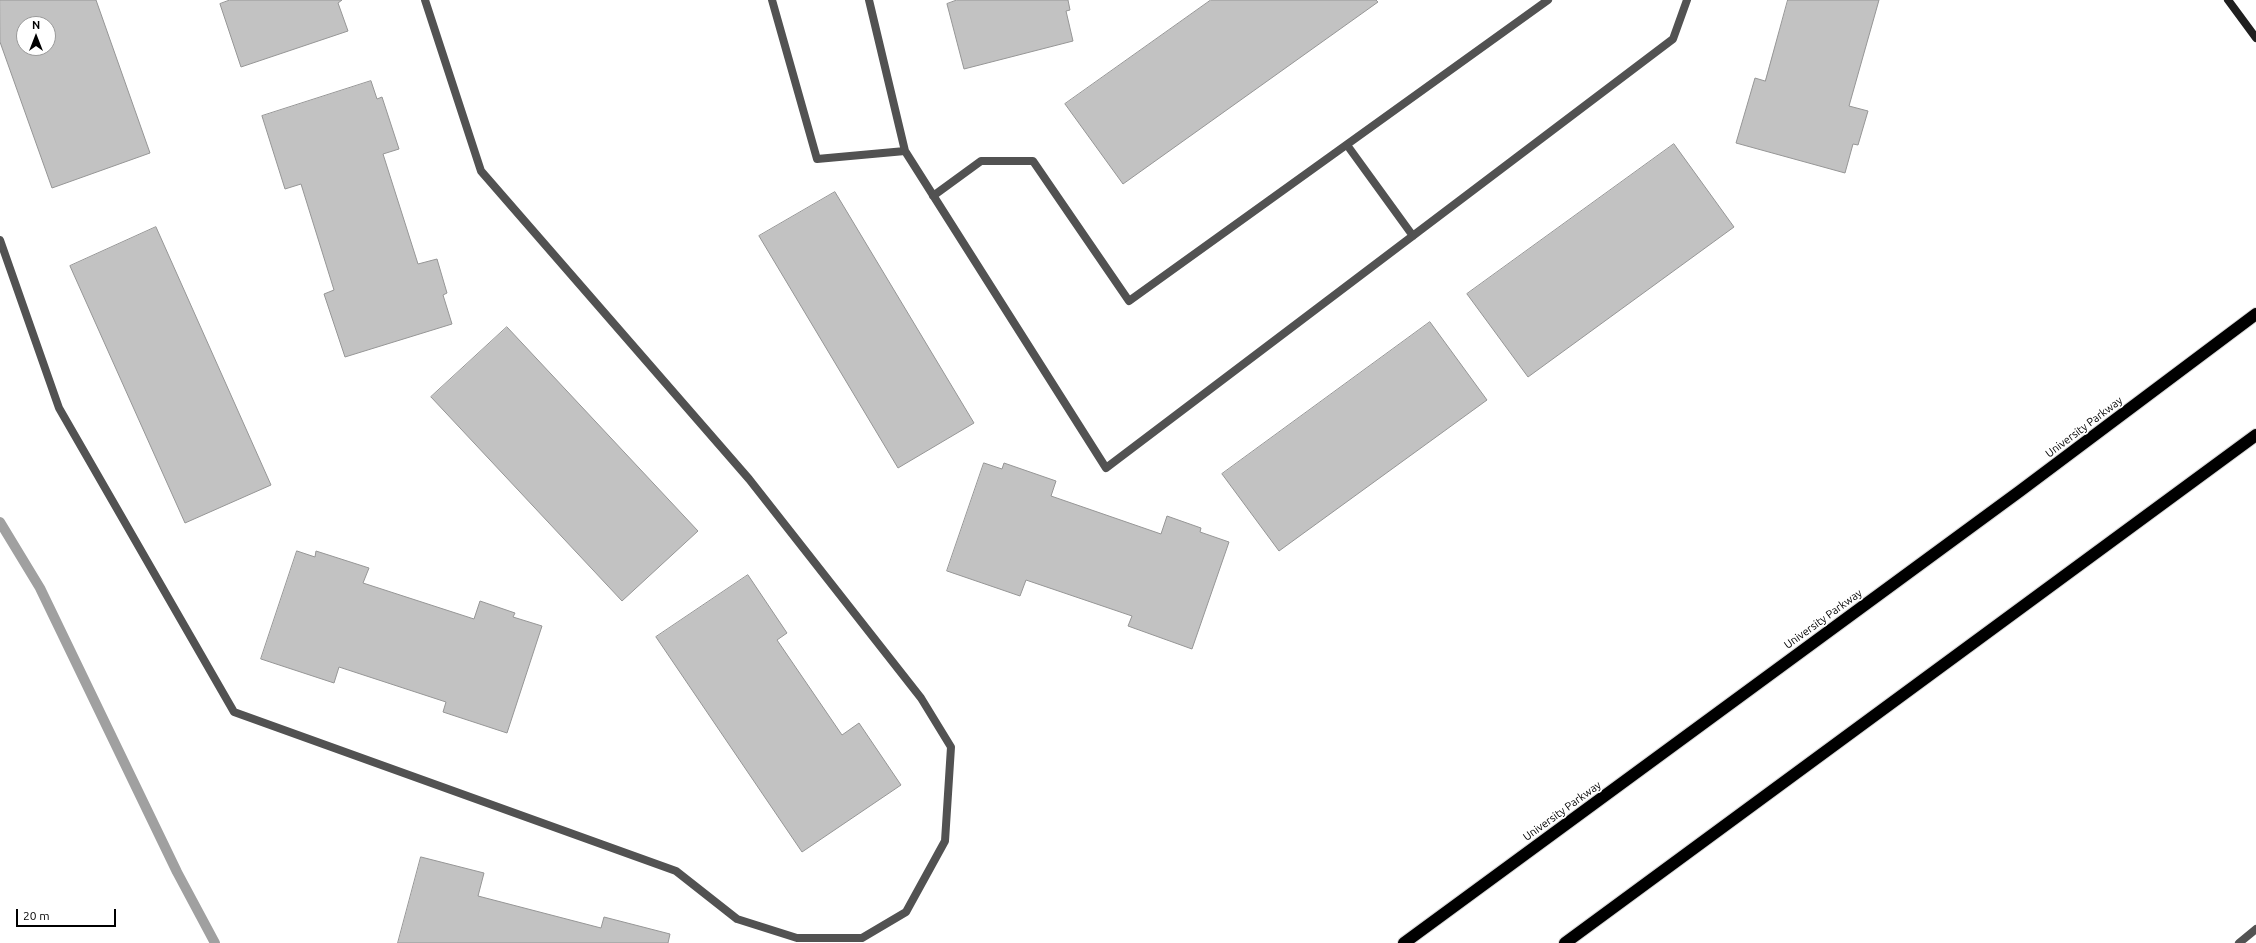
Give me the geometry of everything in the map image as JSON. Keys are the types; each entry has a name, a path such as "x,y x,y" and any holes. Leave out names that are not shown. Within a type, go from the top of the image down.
{"highway":[{"name":"University Parkway","path":"1404,943 2020,491 2256,314"},
{"path":"1565,943 2256,435"}],"street":[{"path":"0,240 59,408 234,712 676,870 736,919 797,938 862,938 906,912 945,841 950,746 920,698 749,479 481,171 425,0"},
{"path":"772,0 817,159 905,152"},
{"path":"869,0 905,152 1106,468 1673,39 1686,0"},
{"path":"933,196 981,162 1033,162 1129,302 1548,0"},
{"path":"2228,0 2256,38"},
{"path":"1347,145 1413,236"},
{"path":"2239,943 2256,930"}],"building":[{"path":"0,0 96,0 150,153 52,188 0,42"},
{"path":"230,0 342,0 338,3 348,31 241,67 220,4"},
{"path":"957,0 1068,0 1070,10 1066,11 1073,41 964,69 947,4"},
{"path":"1211,0 1376,0 1378,2 1123,184 1065,104"},
{"path":"1788,0 1879,0 1849,106 1868,111 1858,145 1853,144 1845,173 1736,143 1755,78 1765,81"},
{"path":"371,81 377,99 382,97 399,149 383,154 418,264 437,259 447,293 443,295 452,324 345,357 324,294 334,290 301,184 285,189 262,116"},
{"path":"1674,144 1734,227 1528,377 1467,294"},
{"path":"835,192 974,423 898,468 759,236"},
{"path":"156,227 271,485 185,523 70,266"},
{"path":"1430,322 1487,400 1279,551 1222,474"},
{"path":"507,327 698,531 622,601 431,397"},
{"path":"984,463 1002,469 1004,463 1056,481 1051,496 1161,534 1167,516 1201,528 1200,532 1229,542 1192,649 1128,626 1132,616 1026,580 1020,596 947,571"},
{"path":"297,551 315,557 316,551 369,568 363,583 474,619 480,601 515,613 513,617 542,626 507,733 443,712 446,702 339,667 334,683 261,659"},
{"path":"748,575 787,633 777,640 842,735 859,723 901,785 802,852 656,637"},
{"path":"421,857 484,873 478,896 601,928 604,917 670,934 668,943 398,943"}],"waterway":[{"path":"0,522 40,588 177,872 215,943"}]}
